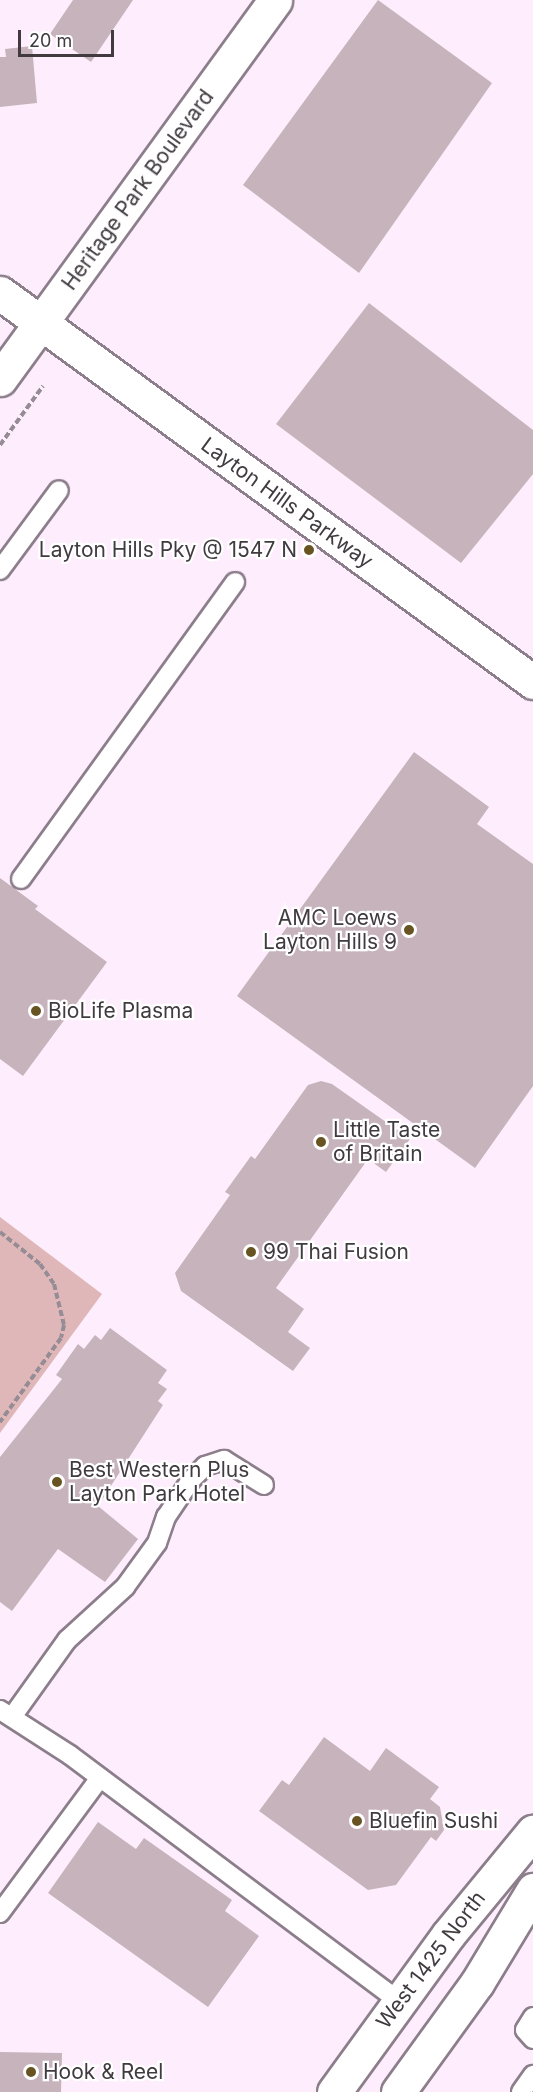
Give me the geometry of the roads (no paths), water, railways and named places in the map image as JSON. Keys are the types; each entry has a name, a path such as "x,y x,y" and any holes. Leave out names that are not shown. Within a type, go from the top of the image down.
{"street":[{"name":"Heritage Park Boulevard","path":"0,379 274,0"},
{"name":"Layton Hills Parkway","path":"0,293 533,682"},
{"name":"West 1425 North","path":"334,2092 399,2001 533,1832"},
{"path":"398,2092 472,1989 533,1890"}],"lane":[{"path":"0,570 59,490"},
{"path":"21,879 235,582"},
{"path":"264,1485 224,1460 205,1466 191,1480 166,1517 157,1543 125,1587 67,1640 6,1714 100,1778 399,2001"},
{"path":"0,1913 100,1778"},
{"path":"533,2017 525,2030 533,2039"},
{"path":"521,2092 533,2075"}],"place":[{"name":"Layton Hills Pky @ 1547 N","path":"309,550"},
{"name":"AMC Loews Layton Hills 9","path":"409,930"},
{"name":"BioLife Plasma","path":"36,1011"},
{"name":"Little Taste of Britain","path":"321,1142"},
{"name":"99 Thai Fusion","path":"251,1252"},
{"name":"Best Western Plus Layton Park Hotel","path":"57,1482"},
{"name":"Bluefin Sushi","path":"357,1821"},
{"name":"Hook & Reel","path":"31,2072"}]}
